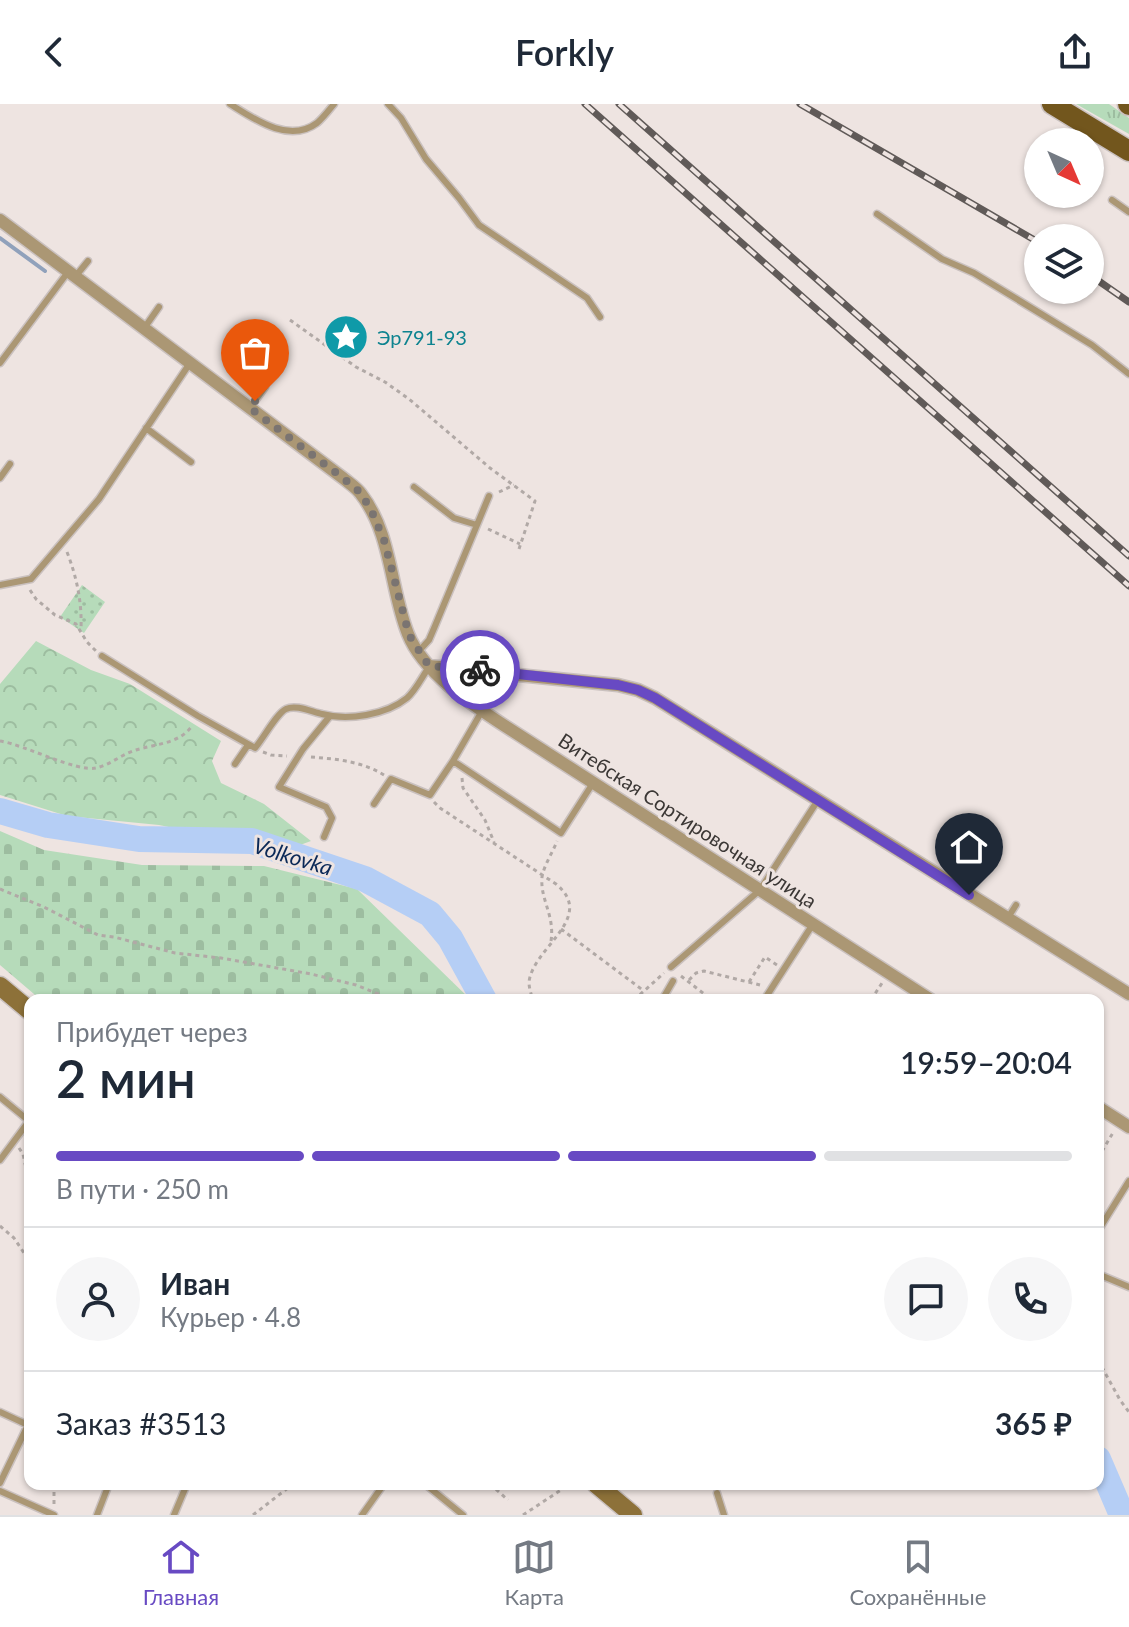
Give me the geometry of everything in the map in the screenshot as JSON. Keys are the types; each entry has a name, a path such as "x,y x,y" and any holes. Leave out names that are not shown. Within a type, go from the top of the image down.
{"main road":[{"path":"1052,104 1129,151"}],"street":[{"name":"Витебская Сортировочная улица","path":"0,220 361,493 384,540 409,635 418,652 429,666 482,711 922,994"},
{"path":"429,666 638,690 1129,994"},
{"path":"0,986 24,1006"},
{"path":"1104,1111 1125,1124"},
{"path":"603,1490 633,1515"}],"lane":[{"path":"230,104 263,124 290,131 305,129 318,122 334,104"},
{"path":"388,104 401,118 426,159 479,225 587,298 600,317"},
{"path":"1112,200 1129,212"},
{"path":"877,214 942,259 974,273 1092,345 1129,374"},
{"path":"0,363 71,275 88,261"},
{"path":"143,328 159,307"},
{"path":"0,585 31,579 99,499 190,363"},
{"path":"250,408 265,387"},
{"path":"146,428 191,462"},
{"path":"0,478 10,464"},
{"path":"414,487 454,518 477,525"},
{"path":"418,652 429,640 489,496"},
{"path":"102,656 251,746"},
{"path":"235,764 251,746 262,740 287,708 330,716 362,715 407,698 429,666"},
{"path":"374,804 391,779 430,795 482,711"},
{"path":"324,837 332,818 326,807 279,787 330,716"},
{"path":"453,761 561,833 593,783"},
{"path":"671,967 760,890 818,800"},
{"path":"950,883 958,869 977,852 990,830"},
{"path":"1007,919 1016,905"},
{"path":"768,994 813,924"},
{"path":"665,994 673,981"},
{"path":"0,1097 24,1117"},
{"path":"0,1160 24,1131"},
{"path":"1104,1221 1129,1181"},
{"path":"1104,1277 1129,1287"},
{"path":"0,1412 24,1423"},
{"path":"0,1483 24,1433"},
{"path":"97,1515 107,1490"},
{"path":"174,1515 184,1490"},
{"path":"362,1515 380,1490"},
{"path":"432,1490 463,1515"},
{"path":"0,1491 54,1515"},
{"path":"717,1493 724,1515"}],"path":[{"path":"290,320 356,367 409,399 490,468 535,501 520,547 477,525"},
{"path":"489,496 514,485"},
{"path":"63,541 77,582 81,631"},
{"path":"24,580 36,599 55,615 76,624 87,642 102,656"},
{"path":"0,741 85,769 95,768 133,750 179,737 189,730 198,716"},
{"path":"251,746 271,755 347,760 374,769 391,779"},
{"path":"461,766 463,788 485,820 495,844"},
{"path":"430,795 440,808 561,889 570,905 570,915 531,973 531,994"},
{"path":"550,945 552,923 542,875 561,833"},
{"path":"0,889 44,907 98,935 175,953 303,972 356,985 378,994"},
{"path":"561,929 644,991"},
{"path":"749,982 765,957 784,969"},
{"path":"641,994 671,967 704,994"},
{"path":"688,982 696,973 704,971 772,988"},
{"path":"875,994 888,972"},
{"path":"1104,1150 1125,1124"},
{"path":"13,1141 24,1159"},
{"path":"0,1226 24,1250"},
{"path":"1104,1371 1129,1412"},
{"path":"54,1490 54,1502"},
{"path":"253,1515 285,1490"},
{"path":"497,1490 508,1500"},
{"path":"523,1515 561,1490"}],"green space":[{"path":"1076,104 1109,104 1129,118 1129,134"},
{"path":"82,585 105,602 84,633 60,617"},
{"path":"36,641 91,670 130,684 221,741 212,761 221,783 264,804 311,841 281,852 159,825 67,816 0,795 0,684"},
{"path":"0,831 44,850 142,865 264,866 357,889 465,994 34,994 0,965"}],"waterway":[{"path":"0,238 45,271"},
{"name":"Volkovka","path":"0,811 48,825 139,839 252,841 365,879 430,914 450,938 481,994"},
{"name":"Volkovka","path":"1104,1473 1122,1515"}],"railway":[{"path":"585,104 1129,586"},
{"path":"619,104 1129,556"},
{"path":"800,104 1024,234"},
{"path":"1104,285 1129,302"}],"way so far":[{"path":"255,401 250,408 361,493 384,540 409,635 429,666 480,670"}],"place":[{"name":"Эр791-93","path":"346,337"}],"route":[{"path":"480,670 618,685 638,690 969,895"}]}
